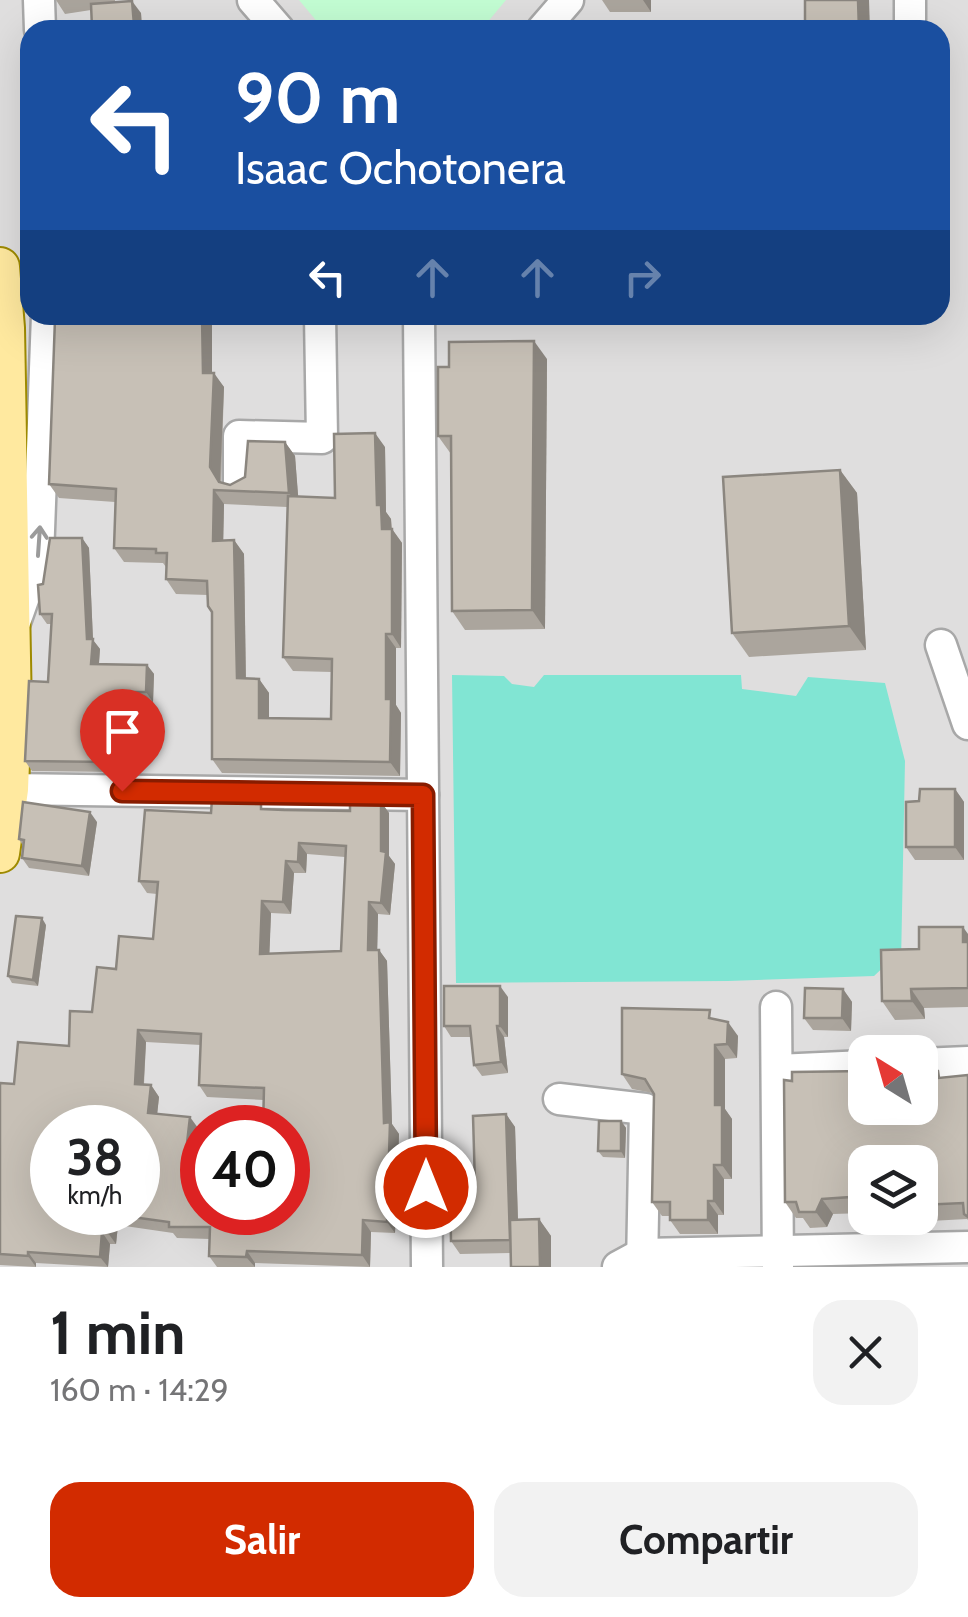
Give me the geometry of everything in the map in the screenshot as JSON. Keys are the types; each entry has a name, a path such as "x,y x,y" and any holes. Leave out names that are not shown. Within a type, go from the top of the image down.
{"main road":[{"path":"0,267 11,634 9,789 0,853"}],"street":[{"path":"253,0 270,20"},
{"path":"551,20 568,0"},
{"path":"11,634 38,557 45,325"},
{"path":"239,480 239,436 322,438 320,325"},
{"path":"419,325 427,1267"},
{"path":"941,646 968,724"},
{"path":"9,789 423,795"},
{"path":"776,1006 778,1259"},
{"path":"938,1063 968,1062"},
{"path":"776,1070 848,1067"},
{"path":"559,1099 645,1108 634,1263 968,1247"}],"shaded area":[{"path":"0,0 968,0 968,1267 0,1267"},
{"path":"452,675 504,676 512,684 534,687 544,675 741,675 742,689 796,696 808,677 885,683 905,761 901,963 890,961 874,976 456,983"}],"green space":[{"path":"299,0 506,0 489,20 316,20"}],"building":[{"path":"805,0 858,0 859,20 805,20"},
{"path":"132,1 134,20 92,20 91,4"},
{"path":"55,325 202,325 203,373 214,373 210,467 219,482 230,485 245,477 248,441 285,442 289,493 214,490 213,541 234,540 237,678 259,679 259,718 331,719 332,659 283,657 288,496 335,498 334,434 375,433 377,505 381,505 382,529 392,529 392,634 386,634 390,762 212,759 212,612 207,581 166,579 167,553 156,553 156,549 114,548 116,489 49,484"},
{"path":"534,341 532,610 452,611 451,436 438,436 438,367 449,367 449,342"},
{"path":"840,470 849,626 732,633 723,477"},
{"path":"50,538 82,538 87,639 93,639 91,664 147,665 146,692 119,692 109,762 25,761 29,681 48,682 52,614 40,614 38,585 43,584"},
{"path":"920,789 955,789 955,847 906,847 906,802 919,801"},
{"path":"212,799 261,800 261,809 284,810 350,811 350,801 381,802 381,851 386,852 381,903 369,902 368,950 379,950 384,1123 390,1122 387,1222 363,1220 362,1255 247,1251 246,1257 209,1256 210,1235 310,1235 310,1105 264,1105 264,1088 199,1085 201,1034 138,1030 135,1084 151,1085 149,1105 30,1105 30,1235 102,1235 100,1257 0,1254 0,1083 14,1084 18,1042 69,1046 70,1011 92,1012 97,967 116,969 119,936 153,939 158,882 139,881 145,810 211,813","holes":["299,843 346,846 341,951 260,954 262,901 283,902 286,861 298,862"]},
{"path":"23,802 90,812 82,866 22,858 24,840 19,839"},
{"path":"16,916 42,918 33,980 8,976"},
{"path":"919,927 963,927 963,942 968,942 968,988 911,989 912,1001 882,1001 881,950 919,949"},
{"path":"444,986 500,986 497,1026 501,1062 474,1065 470,1026 444,1026"},
{"path":"805,988 843,989 842,1018 804,1018"},
{"path":"622,1008 710,1010 709,1018 728,1022 727,1044 715,1045 715,1105 722,1105 722,1165 714,1165 714,1201 708,1201 708,1220 670,1220 670,1202 652,1202 654,1094 645,1079 622,1074"},
{"path":"848,1071 848,1125 938,1125 938,1071 939,1078 968,1075 968,1217 963,1203 938,1204 938,1145 848,1145 848,1197 822,1199 816,1212 799,1212 796,1202 785,1202 784,1080 792,1081 792,1072"},
{"path":"160,1114 180,1116 180,1227 169,1227 169,1222 160,1221"},
{"path":"506,1114 510,1240 451,1241 450,1186 475,1185 473,1116"},
{"path":"599,1121 621,1121 621,1151 598,1151"},
{"path":"539,1219 540,1267 511,1267 510,1220"}],"route":[{"path":"122,791 423,795 426,1187"}]}
